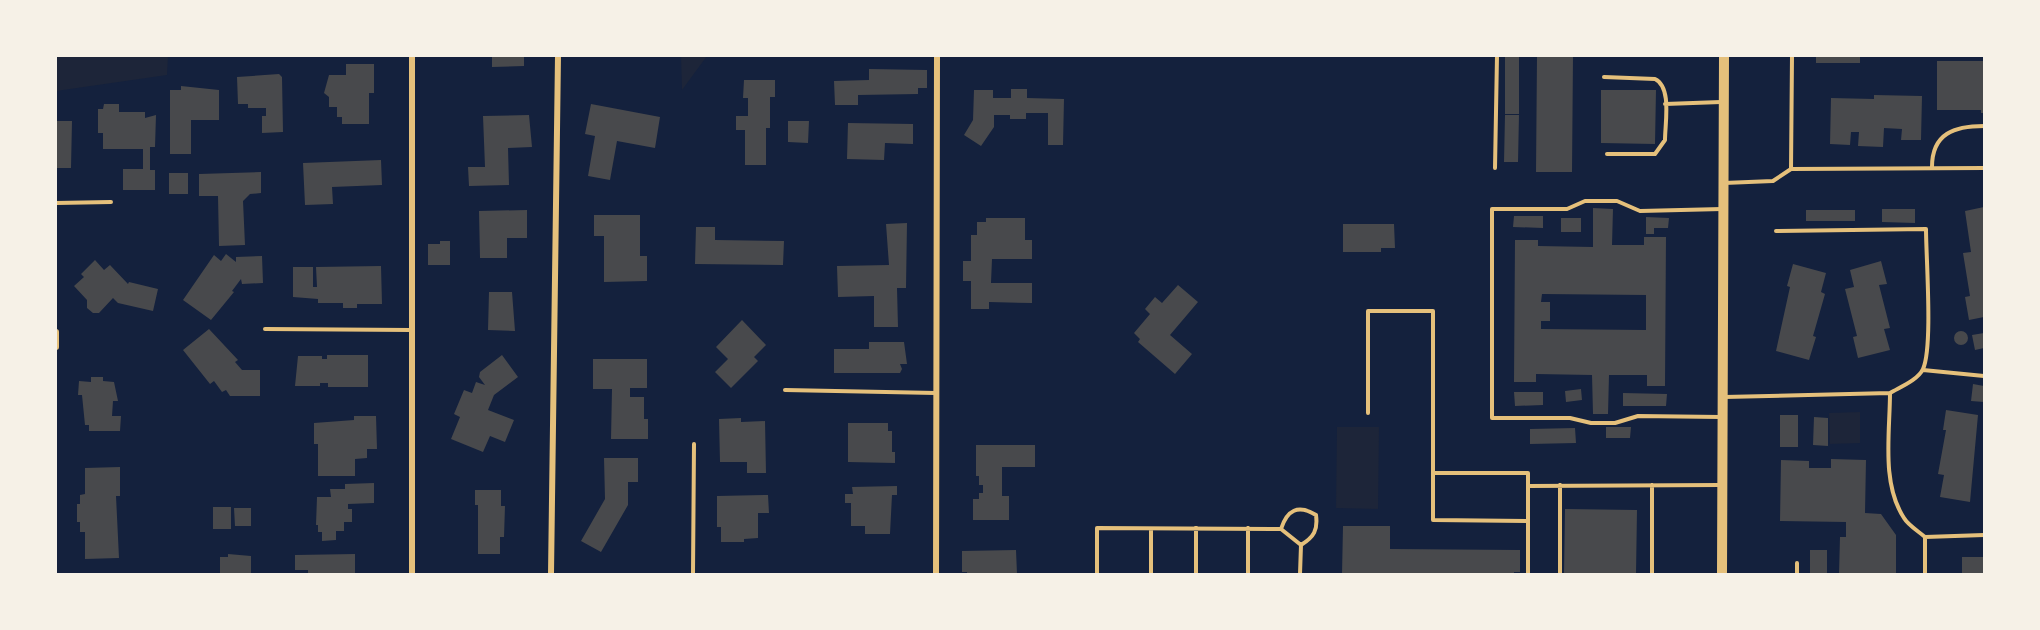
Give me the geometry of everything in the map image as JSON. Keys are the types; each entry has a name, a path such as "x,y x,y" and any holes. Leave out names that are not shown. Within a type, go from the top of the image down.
{"main road":[{"path":"1722,574 1724,56"}],"street":[{"path":"412,56 412,574"},
{"path":"551,574 558,56"},
{"path":"936,574 937,56"},
{"path":"56,332 56,347"}],"lane":[{"path":"1495,168 1497,56"},
{"path":"1791,169 1792,56"},
{"path":"1604,77 1655,79 1661,82 1665,90 1665,140 1655,154 1607,154"},
{"path":"1665,104 1724,102"},
{"path":"1932,167 1932,154 1941,139 1958,129 1984,126"},
{"path":"1724,183 1773,181 1791,169 1984,168"},
{"path":"1721,417 1638,416 1615,423 1591,423 1570,418 1492,418 1492,209 1567,209 1585,201 1617,201 1640,211 1723,209"},
{"path":"56,203 111,202"},
{"path":"1721,397 1890,393 1909,383 1923,370 1927,348 1926,229 1776,231"},
{"path":"1368,413 1368,311 1433,311 1433,520 1528,521"},
{"path":"265,329 411,330"},
{"path":"1923,370 1984,376"},
{"path":"785,390 936,393"},
{"path":"1890,393 1890,474 1895,500 1905,519 1925,537 1984,535"},
{"path":"693,574 694,444"},
{"path":"1433,473 1528,473 1528,574"},
{"path":"1560,485 1560,574"},
{"path":"1652,485 1652,574"},
{"path":"1528,486 1721,485"},
{"path":"1281,529 1285,517 1294,509 1305,508 1316,515 1317,527 1311,539 1300,545"},
{"path":"1097,574 1097,528 1281,529 1300,545 1300,574"},
{"path":"1196,528 1196,574"},
{"path":"1248,528 1248,574"},
{"path":"1152,529 1152,574"},
{"path":"1925,537 1925,574"},
{"path":"1797,562 1797,574"}],"shaded area":[{"path":"56,56 168,56 167,75 56,91"},
{"path":"681,56 707,56 682,90"},
{"path":"1860,412 1860,443 1830,444 1829,413"},
{"path":"1337,427 1379,427 1378,509 1336,508"}],"building":[{"path":"492,56 524,56 524,66 492,67"},
{"path":"1505,56 1519,56 1519,114 1505,114"},
{"path":"1537,56 1573,56 1572,172 1536,172"},
{"path":"1816,56 1860,56 1860,63 1816,63"},
{"path":"1937,61 1984,61 1984,113 1981,113 1981,110 1937,110"},
{"path":"346,64 374,64 374,93 369,93 369,124 342,124 342,117 337,117 337,107 329,107 329,97 324,93 329,75 346,75"},
{"path":"869,69 927,70 927,88 918,88 918,94 858,95 858,105 835,105 834,81 869,80"},
{"path":"279,74 282,77 283,132 262,133 262,116 266,116 266,108 248,108 248,104 238,104 237,77"},
{"path":"744,80 775,80 775,97 770,97 770,128 766,128 766,165 745,165 745,130 736,130 736,116 748,116 748,98 743,98"},
{"path":"181,86 219,90 219,120 191,120 191,154 170,154 170,90 181,90"},
{"path":"1011,89 1027,89 1027,98 1064,99 1063,145 1048,145 1048,113 1026,113 1026,119 1010,119 1010,115 994,115 994,127 981,146 964,135 973,120 974,90 993,90 993,98 1011,98"},
{"path":"1601,90 1656,90 1655,144 1601,143"},
{"path":"1874,95 1922,96 1921,140 1901,140 1902,129 1884,128 1883,147 1858,146 1859,132 1851,132 1850,145 1830,144 1831,98 1874,99"},
{"path":"104,104 119,104 119,112 145,112 145,118 156,115 155,147 150,147 150,170 155,170 155,190 123,190 123,169 143,169 143,149 103,149 103,133 98,133 98,109 103,109"},
{"path":"591,104 660,117 655,148 617,141 610,180 588,176 595,136 585,134"},
{"path":"529,115 532,147 508,148 509,185 469,186 468,167 485,167 483,116"},
{"path":"1505,115 1519,115 1518,162 1504,162"},
{"path":"56,121 72,121 71,168 56,168"},
{"path":"788,121 809,121 808,143 788,142"},
{"path":"848,123 913,124 913,144 885,143 884,160 847,159"},
{"path":"381,160 382,185 332,187 333,204 305,205 303,163"},
{"path":"261,172 261,193 250,194 243,201 245,245 219,246 218,196 199,196 199,174"},
{"path":"169,173 188,173 188,194 169,194"},
{"path":"1984,207 1984,317 1969,320 1965,297 1970,296 1963,253 1971,252 1965,211"},
{"path":"1593,208 1613,209 1612,245 1644,245 1644,237 1666,237 1665,386 1647,386 1647,375 1609,375 1608,414 1593,414 1592,375 1536,374 1536,382 1514,382 1515,240 1538,240 1538,246 1593,247","holes":["1542,294 1646,295 1646,330 1541,329 1541,321 1550,321 1550,302 1541,302"]},
{"path":"1882,209 1915,209 1915,223 1882,222"},
{"path":"527,210 527,238 507,238 507,258 480,258 479,211"},
{"path":"1806,210 1855,210 1855,221 1806,221"},
{"path":"594,215 640,215 640,256 647,256 647,281 604,282 604,236 594,236"},
{"path":"1514,216 1543,216 1543,228 1513,227"},
{"path":"1646,217 1669,218 1668,228 1654,228 1654,234 1646,234"},
{"path":"986,218 1025,218 1025,240 1032,240 1032,259 992,259 991,283 1032,283 1032,303 989,302 989,309 971,309 971,281 963,281 963,261 971,261 971,235 977,235 977,222 986,222"},
{"path":"1561,218 1581,218 1581,232 1561,232"},
{"path":"907,223 906,288 897,288 898,327 874,327 874,296 838,297 837,266 889,265 886,224"},
{"path":"1343,224 1394,224 1395,248 1381,248 1381,252 1343,252"},
{"path":"696,227 715,227 715,240 784,241 783,265 695,264"},
{"path":"440,241 450,241 450,265 428,265 428,244 440,244"},
{"path":"226,254 236,262 236,257 262,256 263,283 242,284 241,279 232,291 234,292 211,320 183,300 214,255 221,261"},
{"path":"95,260 104,270 110,265 128,284 129,282 158,289 153,311 118,303 113,298 99,313 93,313 87,308 87,300 74,286 84,277 81,274"},
{"path":"1881,261 1887,284 1879,285 1890,328 1884,329 1890,350 1858,358 1853,337 1857,336 1845,289 1854,287 1850,270"},
{"path":"1793,264 1826,273 1821,292 1825,294 1809,360 1776,351"},
{"path":"381,266 382,304 357,304 357,308 343,308 343,303 318,303 318,299 293,297 293,267 313,267 313,287 317,287 316,267"},
{"path":"1178,285 1198,302 1170,335 1192,354 1175,374 1138,342 1140,339 1134,333 1150,314 1145,309 1155,297 1162,303"},
{"path":"489,292 512,292 515,331 488,330"},
{"path":"742,320 766,345 754,357 758,361 731,388 715,372 728,359 716,347"},
{"path":"209,329 238,360 235,362 242,370 260,370 260,396 230,396 226,390 222,392 214,381 210,384 183,350"},
{"path":"1958,331 1964,331 1968,338 1964,345 1958,345 1954,341 1954,335"},
{"path":"1984,333 1984,348 1975,350 1972,335"},
{"path":"869,342 904,342 907,364 900,364 902,369 900,373 834,373 834,349 869,349"},
{"path":"327,355 368,355 368,387 328,387 328,383 320,383 320,386 295,386 298,356 322,356 322,359 327,359"},
{"path":"502,355 518,377 494,395 488,410 514,420 505,442 490,436 483,452 451,439 460,417 454,414 464,390 472,393 476,382 485,385 479,377 480,372"},
{"path":"593,359 647,359 647,388 630,388 630,397 644,397 644,419 648,419 648,439 611,439 612,389 593,389"},
{"path":"91,377 103,377 103,381 114,382 118,401 113,401 112,416 121,416 120,431 89,431 89,425 85,425 82,395 78,395 79,381 91,382"},
{"path":"1973,384 1984,386 1984,402 1971,401"},
{"path":"1581,389 1582,400 1566,402 1565,391"},
{"path":"1514,392 1543,392 1543,405 1515,406"},
{"path":"1623,393 1667,394 1666,406 1623,406"},
{"path":"1946,410 1978,415 1970,502 1940,497 1944,475 1938,474 1946,430 1943,430"},
{"path":"1780,415 1798,415 1798,447 1780,447"},
{"path":"354,416 376,416 377,449 367,449 367,458 355,459 355,476 318,476 318,444 314,444 314,423 354,420"},
{"path":"1814,417 1828,418 1828,446 1813,445"},
{"path":"741,418 741,422 765,421 766,473 747,473 747,462 720,462 719,419"},
{"path":"848,423 888,423 888,431 892,431 892,452 895,452 895,463 848,462"},
{"path":"1606,427 1631,427 1630,438 1606,438"},
{"path":"1575,428 1576,443 1530,444 1530,429"},
{"path":"976,445 1035,445 1035,467 1002,467 1002,496 1009,496 1009,520 973,520 973,499 979,499 979,493 983,493 983,485 979,485 979,476 976,476"},
{"path":"604,458 638,458 638,482 628,482 628,505 601,552 581,541 605,499"},
{"path":"1831,459 1866,460 1865,513 1881,514 1896,535 1896,574 1839,574 1840,537 1846,537 1846,522 1780,521 1781,460 1809,461 1809,468 1831,468"},
{"path":"120,467 120,496 116,496 119,558 85,559 85,532 80,532 80,522 77,522 77,504 80,504 80,495 85,494 85,468"},
{"path":"374,483 374,503 348,504 348,509 352,509 352,522 344,522 344,531 336,531 336,540 322,541 322,532 318,532 318,525 316,525 317,497 331,497 330,489 345,489 345,484"},
{"path":"897,486 897,495 892,495 890,534 865,534 865,526 851,526 851,503 845,503 845,494 853,494 852,487"},
{"path":"475,490 501,490 501,506 505,506 504,537 500,537 500,554 478,554 478,505 475,505"},
{"path":"768,495 769,513 758,513 758,538 744,539 744,542 721,542 721,527 717,527 717,496"},
{"path":"213,507 231,507 231,529 213,529"},
{"path":"234,508 251,508 251,526 235,526"},
{"path":"1565,509 1637,510 1636,574 1564,574"},
{"path":"1343,526 1390,526 1390,549 1520,550 1520,572 1514,572 1514,574 1342,574"},
{"path":"1016,550 1017,574 967,574 967,572 962,572 962,551"},
{"path":"1810,550 1827,550 1827,574 1810,574"},
{"path":"228,554 251,556 251,574 220,574 220,557 228,557"},
{"path":"355,554 355,574 308,574 308,570 295,570 295,555"},
{"path":"1962,557 1984,557 1984,574 1962,574"}]}
